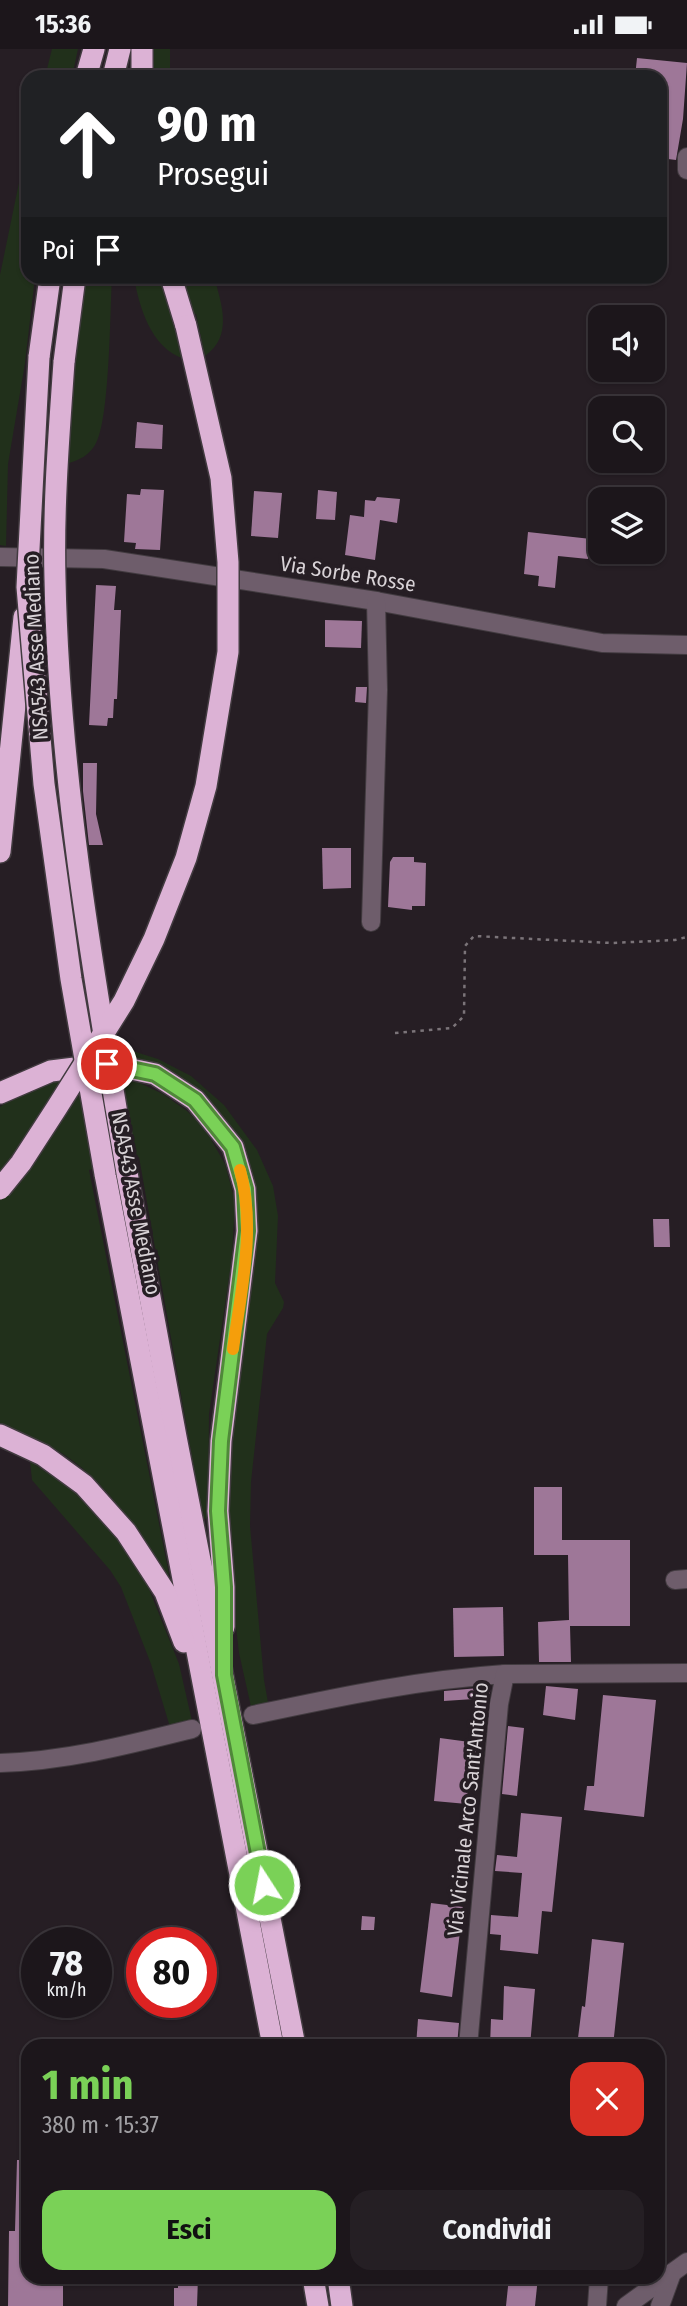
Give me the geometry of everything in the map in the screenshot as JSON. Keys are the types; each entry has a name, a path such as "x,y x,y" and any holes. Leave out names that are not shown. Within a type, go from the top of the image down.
{"highway":[{"path":"88,70 94,49"},
{"path":"115,70 120,49"},
{"path":"142,49 142,70"},
{"name":"NSA543 Asse Mediano","path":"49,284 39,356 27,587 44,784 71,979 105,1174 271,2039"},
{"name":"NSA543 Asse Mediano","path":"74,284 64,362 56,469 55,579 62,713 75,837 93,970 127,1173 294,2039"},
{"path":"0,1189 49,1120 124,1001 154,939 186,858 206,786 228,652 228,562 221,478 174,284"},
{"path":"0,852 27,587"},
{"path":"0,1093 51,1071 62,1069 107,1064 155,1074 195,1100 233,1147 245,1189 247,1231 221,1441 218,1511 224,1587 224,1675"},
{"path":"0,1435 43,1455 84,1485 126,1532 165,1592 204,1692"},
{"path":"314,2284 318,2306"}],"street":[{"path":"687,157 687,170"},
{"name":"Via Sorbe Rosse","path":"0,557 104,559 376,601 602,643 687,645"},
{"path":"371,922 378,690 376,601"},
{"path":"253,1715 431,1680 505,1674"},
{"name":"Via Vicinale Arco Sant'Antonio","path":"469,2039 499,1704 505,1674 687,1674"},
{"path":"0,1763 41,1762 97,1753 192,1729"},
{"path":"665,2279 680,2267"},
{"path":"660,2306 680,2267"},
{"path":"597,2306 599,2284"},
{"path":"631,2305 658,2284"}],"path":[{"path":"395,1033 452,1028 464,1016 465,946 474,936 612,943 676,940 687,937"}],"green space":[{"path":"52,49 78,49 74,70 47,70"},
{"path":"148,49 170,49 170,70 147,70"},
{"path":"21,173 21,284 34,284 25,363 8,464 6,546 0,545 0,275"},
{"path":"80,284 112,284 108,364 100,433 90,452 69,463 71,369"},
{"path":"135,284 167,284 184,359 173,354 155,336 139,301"},
{"path":"183,284 216,284 222,309 222,330 214,348 205,356 196,314 191,315"},
{"path":"123,1048 158,1059 191,1076 224,1105 257,1150 273,1186 278,1216 275,1283 284,1302 267,1334 251,1482 250,1526 269,1708 252,1711 239,1653 227,1523 227,1474 257,1230 257,1207 250,1173 239,1147 125,1060"},
{"path":"70,1077 127,1077 163,1094 187,1111 205,1129 225,1164 235,1201 232,1257 209,1414 208,1518 203,1519 139,1157 89,1170 169,1574 167,1580 126,1516 87,1472 40,1441 30,1461 0,1447 0,1107 24,1092"},
{"path":"30,1461 71,1489 90,1507 125,1547 145,1579 179,1664 192,1721 170,1727 151,1664 121,1587 110,1570 32,1480"}],"building":[{"path":"637,58 687,63 683,119 676,160 667,159 667,70 636,70"},
{"path":"137,422 163,425 162,449 135,448"},
{"path":"141,489 164,490 160,550 135,549 136,543 124,542 127,494 140,495"},
{"path":"318,490 337,492 335,520 316,519"},
{"path":"254,491 282,493 278,538 251,536"},
{"path":"377,497 400,499 397,523 380,520 375,560 345,555 350,515 364,517 365,500 375,501"},
{"path":"528,532 588,539 588,559 558,556 555,588 538,586 539,576 524,574"},
{"path":"96,585 116,586 114,610 121,610 117,699 114,699 113,718 108,718 107,726 89,725"},
{"path":"325,620 362,621 361,648 325,647"},
{"path":"356,687 367,687 366,703 355,702"},
{"path":"83,763 97,763 96,814 103,845 89,845"},
{"path":"322,848 351,848 351,888 323,889"},
{"path":"393,857 414,857 414,862 426,863 425,906 412,906 412,910 388,907 390,862"},
{"path":"653,1219 669,1219 670,1247 654,1247"},
{"path":"534,1487 562,1487 562,1540 630,1540 630,1626 570,1626 571,1662 539,1662 538,1622 569,1620 568,1555 534,1555"},
{"path":"503,1607 504,1656 454,1657 453,1608"},
{"path":"546,1686 578,1689 575,1720 543,1715"},
{"path":"491,1687 489,1698 444,1701 444,1691"},
{"path":"603,1695 656,1700 644,1817 584,1810 587,1786 594,1786"},
{"path":"508,1726 524,1728 517,1796 502,1794"},
{"path":"440,1738 477,1743 475,1759 469,1758 467,1804 434,1801"},
{"path":"521,1813 562,1817 552,1912 542,1911 538,1954 500,1950 501,1935 490,1934 491,1915 518,1917 522,1873 495,1871 497,1855 517,1857"},
{"path":"431,1903 463,1907 452,1997 420,1992"},
{"path":"362,1916 375,1917 374,1930 361,1930"},
{"path":"592,1939 624,1943 614,2039 578,2039 582,2006 585,2007"},
{"path":"504,1986 535,1989 531,2039 490,2039 491,2019 503,2020"},
{"path":"418,2019 459,2023 458,2039 417,2039"},
{"path":"17,2160 21,2160 21,2284 63,2284 63,2306 8,2306 9,2231 15,2231"},
{"path":"178,2284 198,2284 197,2306 174,2306 174,2288 178,2288"},
{"path":"508,2284 537,2284 535,2306 506,2306"}],"slow traffic":[{"path":"233,1349 247,1231 245,1189 240,1170"}],"route":[{"path":"107,1064 155,1074 195,1100 233,1147 245,1189 247,1231 244,1272 221,1441 218,1511 224,1587 224,1675 264,1885"}]}
